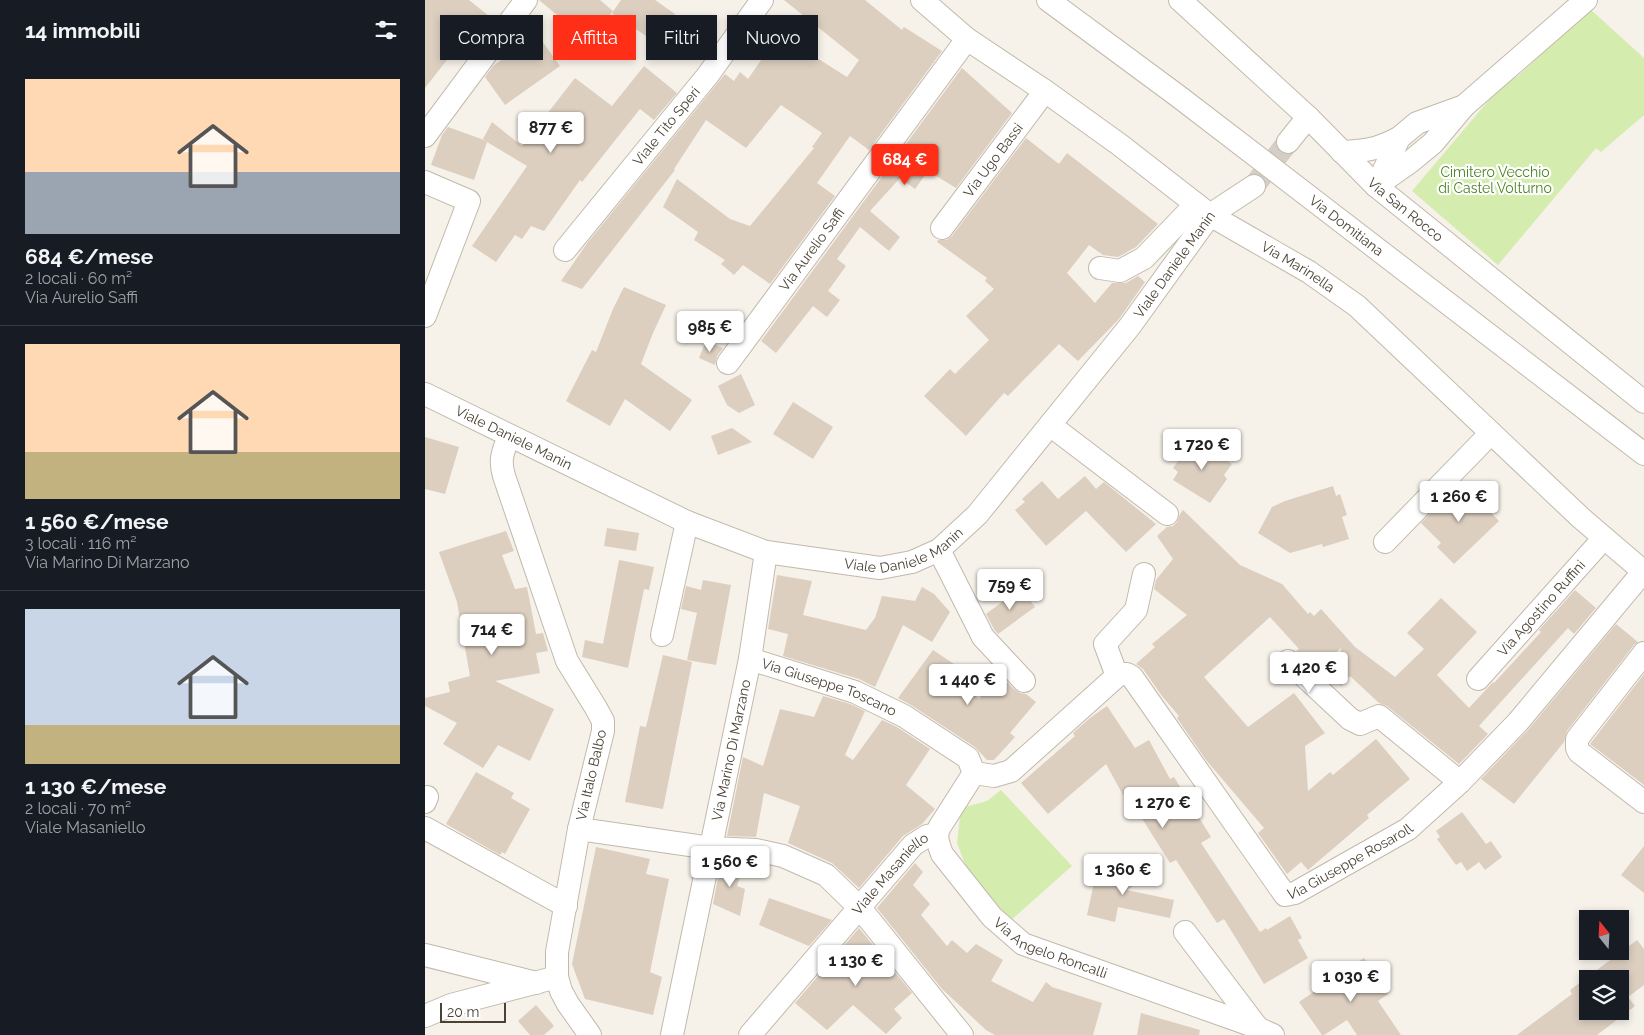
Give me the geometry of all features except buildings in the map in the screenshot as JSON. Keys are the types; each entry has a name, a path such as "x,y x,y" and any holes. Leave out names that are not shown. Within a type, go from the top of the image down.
{"street":[{"path":"425,136 526,0"},
{"name":"Viale Tito Speri","path":"565,250 708,75 761,0"},
{"name":"Via Marinella","path":"922,0 967,39 1045,91 1120,145 1203,209 1309,272 1357,306 1581,518 1643,572"},
{"name":"Via Domitiana","path":"1048,0 1178,96 1644,454"},
{"name":"Via San Rocco","path":"1180,0 1307,117 1376,186 1644,402"},
{"path":"1376,186 1433,143 1464,106 1586,0"},
{"name":"Via Aurelio Saffi","path":"728,363 967,39"},
{"name":"Via Ugo Bassi","path":"941,228 1045,91"},
{"path":"1342,152 1379,148 1399,138 1417,123 1464,106"},
{"path":"1288,142 1307,117"},
{"path":"1376,186 1399,138"},
{"path":"425,182 469,201 425,316"},
{"name":"Viale Daniele Manin","path":"425,394 687,522 766,552 880,568 912,562 939,550 977,515 1130,326 1203,209 1254,186"},
{"path":"1100,268 1120,271 1144,258 1203,209"},
{"path":"1050,425 1167,514"},
{"path":"1385,542 1491,433"},
{"name":"Via Italo Balbo","path":"509,436 502,453 501,464 504,476 567,661 594,703 603,722 603,731 579,829 557,952 547,980 561,991 587,1034"},
{"path":"662,635 687,522"},
{"name":"Via Agostino Ruffini","path":"1478,679 1604,538"},
{"path":"939,550 983,637 1024,681"},
{"name":"Via Marino Di Marzano","path":"672,1035 749,659 766,552"},
{"name":"Via Giuseppe Rosaroll","path":"1117,676 1127,674 1132,677 1285,895 1295,893 1322,879 1408,829 1460,782 1518,722 1643,572"},
{"path":"937,834 974,773 993,776 1011,771 1117,676 1105,644 1136,610 1144,574"},
{"path":"1644,653 1577,739 1576,743 1579,752 1644,802"},
{"name":"Via Giuseppe Toscano","path":"749,659 855,692 904,716 968,758 974,773"},
{"path":"1288,661 1349,719 1361,724 1379,716 1460,782"},
{"path":"425,828 566,906"},
{"path":"579,829 711,848 756,850 783,856 826,875 860,908 961,1035"},
{"name":"Viale Masaniello","path":"750,1035 913,845 927,836 937,834"},
{"name":"Via Angelo Roncalli","path":"937,834 943,854 991,917 1023,944 1265,1031"},
{"path":"1185,932 1265,1031"},
{"path":"425,956 547,980"},
{"path":"425,1016 451,1005 547,980"}],"green space":[{"name":"Cimitero Vecchio di Castel Volturno","path":"1590,9 1644,58 1644,115 1601,152 1596,148 1498,265 1412,191 1510,75 1517,77"},
{"path":"1001,790 1072,866 1010,921 965,864 957,843 961,808 987,801"}],"tunnel":[{"path":"1254,186 1288,142"}]}
